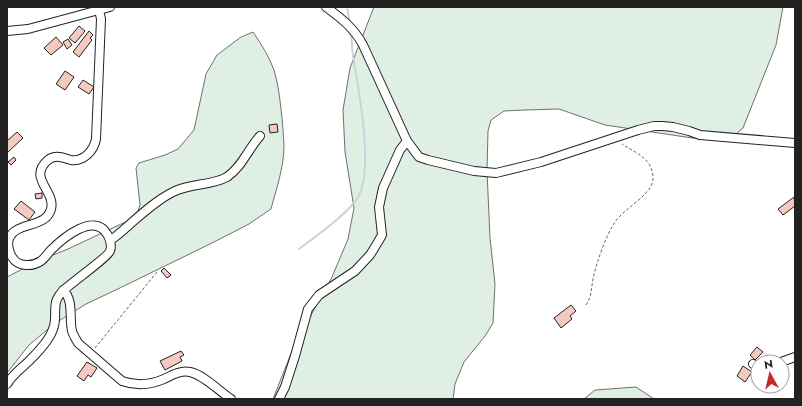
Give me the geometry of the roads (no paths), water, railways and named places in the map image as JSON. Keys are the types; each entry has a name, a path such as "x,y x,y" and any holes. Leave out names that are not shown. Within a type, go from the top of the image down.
{"street":[{"path":"7,32 28,29 110,7"},
{"path":"326,7 346,22 358,35 407,141 419,157 428,160 474,171 496,173 541,162 638,130 662,126 689,131 700,135 795,143"},
{"path":"7,384 22,366 37,352 54,328 55,306 58,295 106,257 110,252 110,240 102,227 96,226 85,227 65,238 40,262 29,265 18,263 12,258 8,245 8,240 14,232 46,218 51,211 52,203 50,196 42,184 40,175 41,169 48,160 60,156 70,160 83,158 95,146 101,19 99,10"},
{"path":"110,240 174,191 215,182 226,177 236,168 260,136"},
{"path":"279,399 285,387 295,356 308,309 319,295 355,271 370,255 382,235 379,207 383,188 400,150 407,141"},
{"path":"64,290 68,296 72,332 78,342 122,381 139,385 153,383 181,372 188,371 201,376 231,399"}],"waterway":[{"path":"347,7 350,23"},
{"path":"299,249 331,224 354,203 363,184 365,168 364,131 351,31"}]}
